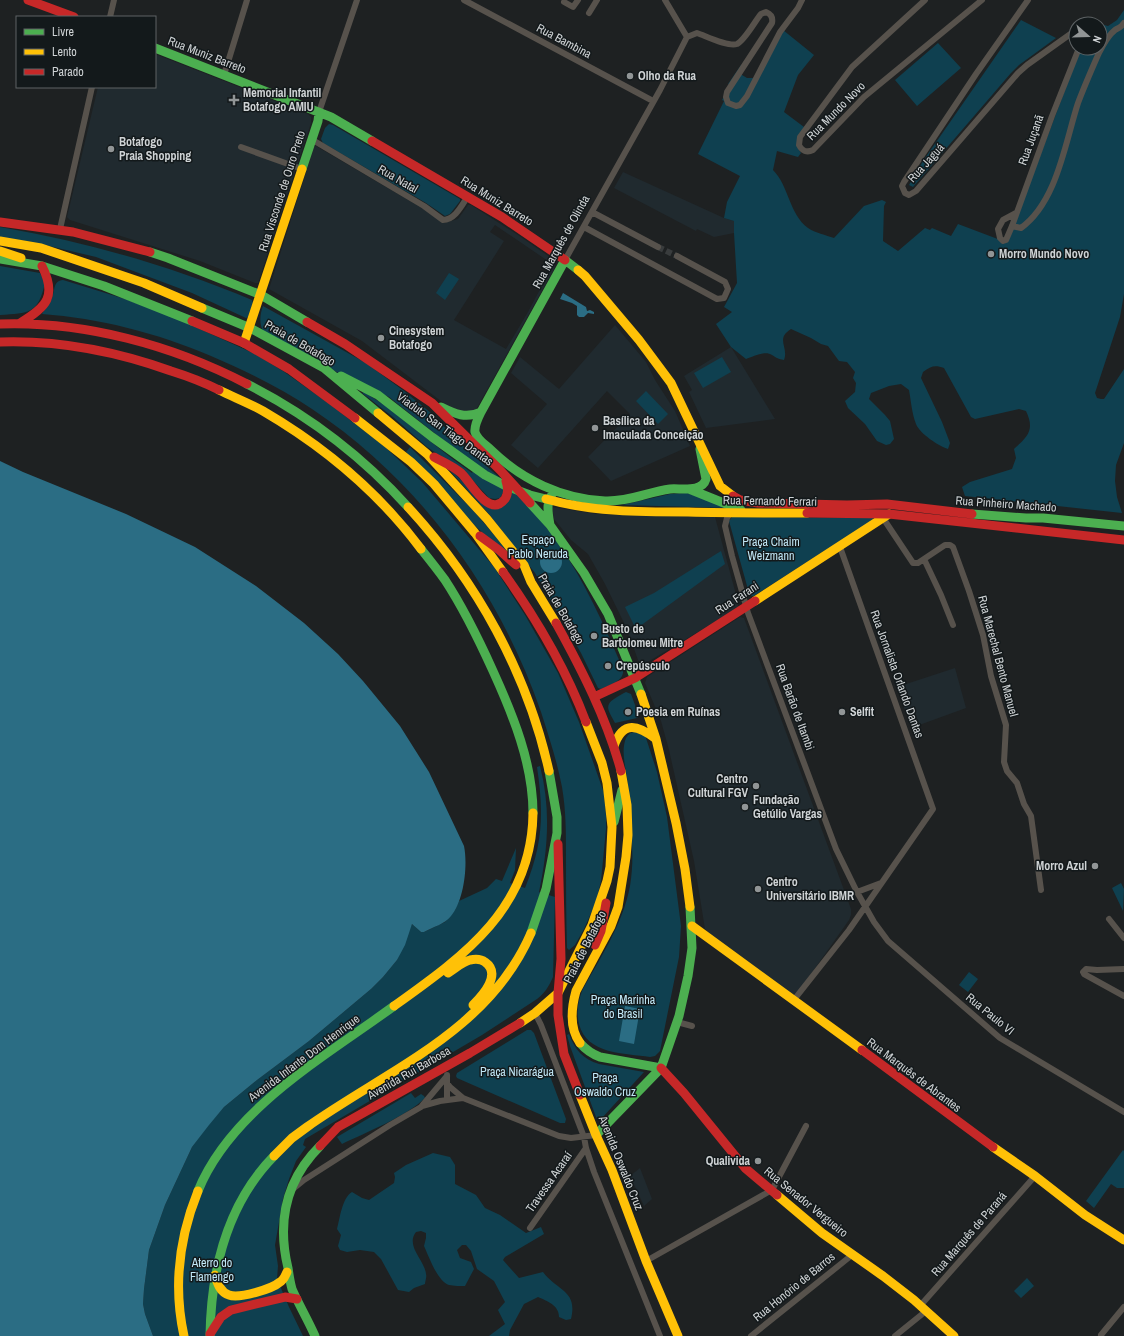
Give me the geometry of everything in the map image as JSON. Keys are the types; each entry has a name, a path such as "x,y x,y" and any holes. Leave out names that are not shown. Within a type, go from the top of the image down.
{"main road":[{"path":"28,0 71,16"},
{"name":"Rua Muniz Barreto","path":"156,48 320,112 340,122 502,217 565,260 585,276 638,340 670,383 699,443 706,478 702,485 689,489"},
{"name":"Rua Visconde de Ouro Preto","path":"244,343 320,112"},
{"name":"Praia de Botafogo","path":"0,222 60,229 152,253 186,265 261,295 345,344 432,403 500,470 550,525 584,573 608,614 635,678 656,739 676,823 685,869 692,926 692,955 677,1022 668,1053 661,1068 596,1135"},
{"name":"Praia de Botafogo","path":"0,241 41,248 144,283 250,328 324,368 427,454 487,519 524,565 531,582 552,615 580,666 594,697 614,746 624,784 627,805 628,835 618,907 611,926 597,954 580,982 572,1002 572,1020 577,1040 591,1053 601,1057 661,1068"},
{"path":"0,251 37,265 47,274 49,290 46,300 40,310 20,323"},
{"name":"Praia de Botafogo","path":"0,260 37,265 134,297 244,343 289,369 383,438 434,484 475,533 537,623 568,679 584,712 602,763 607,783 612,827 608,881 592,924 558,993"},
{"name":"Rua Marquês de Olinda","path":"481,412 565,260"},
{"path":"0,324 20,323 50,325 107,334 143,343 203,364 259,389 294,409 340,442 369,466 417,515 449,556 482,603 513,661 544,747 551,779 558,826 551,867 545,895 537,918 520,955 502,983 483,1004 439,1042 316,1120 294,1136 263,1168 250,1185 224,1237 214,1273 210,1314 210,1335"},
{"path":"0,342 38,341 74,345 116,353 172,369 213,386 264,412 318,446 366,487 410,532 451,588 481,643 515,724 530,774 533,806 532,832 528,854 519,880 510,900 488,931 472,946 413,993"},
{"name":"Viaduto San Tiago Dantas","path":"324,368 378,395 432,437 485,475 506,486 530,495 568,505 587,508 650,512"},
{"path":"432,403 461,416 471,416 481,412"},
{"path":"481,412 475,428 475,433 478,438 501,459 528,479 555,491 589,500 614,501 666,490 689,489 745,512"},
{"name":"Rua Fernando Ferrari","path":"699,443 720,486 740,500 758,503 847,505 887,504"},
{"path":"427,454 446,463 462,474 487,503 492,505 501,503 508,491 506,482 500,470"},
{"path":"550,525 548,504 550,497 555,491"},
{"name":"Rua Pinheiro Machado","path":"887,504 952,512 1043,518 1124,526"},
{"name":"Rua Fernando Ferrari","path":"650,512 745,512 886,516"},
{"name":"Rua Pinheiro Machado","path":"886,516 913,517 1124,540"},
{"name":"Rua Farani","path":"594,697 635,678 886,516"},
{"path":"475,533 510,558 531,582"},
{"path":"614,746 618,736 623,730 635,727 642,729 656,739"},
{"path":"612,827 624,784"},
{"name":"Avenida Oswaldo Cruz","path":"558,826 561,959 558,1015 564,1054 596,1135 612,1170 646,1261 678,1336"},
{"path":"580,982 601,931 608,881"},
{"name":"Rua Marquês de Abrantes","path":"692,926 895,1074 979,1138 1034,1176 1085,1215 1124,1240"},
{"path":"413,993 471,960 484,961 489,964 492,974 486,989 478,1000 439,1042"},
{"name":"Avenida Infante Dom Henrique","path":"184,1336 178,1294 180,1255 187,1223 199,1188 211,1164 224,1145 249,1116 268,1099 322,1058 413,993"},
{"name":"Avenida Rui Barbosa","path":"315,1336 297,1299 287,1272 284,1240 285,1209 290,1192 308,1158 338,1128 453,1063 535,1013 558,993"},
{"name":"Rua Senador Vergueiro","path":"661,1068 684,1093 745,1168 822,1233 883,1276 923,1308 954,1336"},
{"path":"214,1273 216,1282 220,1288 225,1293 236,1296 275,1286 282,1282 287,1272"},
{"path":"210,1335 221,1317 231,1310 285,1298 297,1299"}],"street":[{"path":"110,16 114,0"},
{"path":"224,75 247,0"},
{"name":"Rua Visconde de Ouro Preto","path":"320,112 357,0"},
{"name":"Rua Bambina","path":"464,0 653,101"},
{"path":"564,2 573,7 578,0"},
{"path":"589,13 597,0"},
{"path":"665,0 687,37 697,33 728,44 735,44 741,41 761,14 766,12 772,16 770,25 727,92 726,97 728,103 736,106 740,105 747,96 780,32 798,8 802,0"},
{"name":"Rua Mundo Novo","path":"925,0 861,58 846,75 800,137 799,145 803,150 808,152 813,150 864,97 982,0"},
{"name":"Rua Jaguá","path":"1028,0 976,74 904,182 902,186 905,193 909,194 916,192 1018,73 1068,36"},
{"path":"1012,226 1021,228 1034,216 1044,201 1056,177 1078,102 1098,56 1105,42 1115,30 1121,28 1124,23"},
{"name":"Rua Marquês de Olinda","path":"565,260 687,37"},
{"name":"Rua Juçanã","path":"1016,213 1003,220 998,229 1000,238 1003,241 1006,240 1012,226 1076,56"},
{"path":"60,229 63,209 92,88"},
{"name":"Rua Natal","path":"311,139 424,206 443,220 448,219 458,212 468,196"},
{"path":"241,147 302,169"},
{"path":"592,212 658,247"},
{"path":"584,227 717,299 724,298 728,289 725,282 677,256"},
{"name":"Rua Barão de Itambi","path":"731,512 727,518 725,526 746,606 836,849 865,905"},
{"path":"886,516 911,561 916,563 924,559 941,595 953,626"},
{"name":"Rua Marechal Bento Manuel","path":"924,559 945,545 952,546 969,591 983,635 991,676 1006,728 1003,753 1004,762 1031,816 1041,890"},
{"name":"Rua Jornalista Orlando Dantas","path":"840,547 933,809 883,882"},
{"path":"857,892 883,882"},
{"path":"793,1001 849,930 865,905 883,882"},
{"name":"Rua Paulo VI","path":"865,905 874,922 888,941 990,1030 1014,1047 1124,1112"},
{"path":"1109,920 1124,938"},
{"path":"1124,969 1086,969 1083,972 1084,974 1124,996"},
{"name":"Avenida Oswaldo Cruz","path":"535,1013 541,1024 584,1137 586,1148 618,1233 660,1336"},
{"path":"677,1022 692,1026"},
{"path":"447,1100 447,1076 453,1063"},
{"name":"Avenida Rui Barbosa","path":"290,1192 304,1180 390,1124 421,1107 447,1076"},
{"path":"447,1083 463,1098 559,1136 571,1138 596,1135"},
{"path":"421,1107 435,1102 463,1098"},
{"path":"646,1261 772,1190 806,1126"},
{"name":"Travessa Acaraí","path":"530,1228 586,1148"},
{"name":"Rua Marquês de Paraná","path":"895,1336 923,1308 1034,1176"},
{"name":"Rua Honório de Barros","path":"750,1336 852,1255"},
{"path":"1101,1335 1124,1307"}],"shaded area":[{"path":"156,54 308,114 311,117 311,123 258,283 200,261 70,220 67,217 98,88 156,88"},
{"path":"316,146 422,208 444,223 458,219 468,205 471,205 554,260 554,269 472,417 454,411 362,341 269,289 314,147","holes":["495,225 548,261 552,267 506,349 454,320 504,241 490,232"]},
{"path":"623,172 724,218 734,221 734,233 714,237 697,229 696,231 614,188"},
{"path":"563,293 586,307 587,311 590,310 594,312 594,314 588,313 584,317 579,317 577,315 577,306 560,299"},
{"path":"615,325 646,362 655,380 675,411 690,446 611,481 588,457 630,414 607,391 538,468 511,445 547,404 511,373 520,357 559,389"},
{"path":"731,347 775,419 706,428 689,392 692,390 684,376"},
{"path":"0,461 23,472 126,514 195,547 256,586 304,623 338,654 363,681 400,726 429,772 464,846 464,882 459,901 451,916 442,923 424,932 421,932 412,924 405,945 397,960 383,977 371,989 309,1041 224,1107 192,1147 165,1205 149,1250 143,1304 153,1336 0,1336"},
{"path":"552,507 596,514 715,517 738,602 738,607 646,663 641,663 638,660 627,629 605,584 588,554 571,540 554,519"},
{"path":"551,551 559,554 562,562 559,570 551,573 543,570 540,562 543,554"},
{"path":"740,617 744,618 851,909 849,920 799,991 794,994 791,994 705,929 694,861 669,750 661,721 645,683 647,677"},
{"path":"955,668 966,708 911,728 897,687"},
{"path":"625,1006 640,1009 634,1044 619,1041"},
{"path":"640,1168 652,1199 644,1206 630,1176"}],"green space":[{"path":"1124,10 1124,294 1120,317 1095,393 1097,398 1104,399 1124,369 1124,443 1116,465 1115,481 1117,497 1122,513 965,496 962,487 970,482 1012,469 1016,458 1014,449 1029,432 1030,423 1026,411 1019,409 975,419 971,417 944,368 936,366 931,367 923,372 921,378 942,422 950,443 948,449 930,439 918,428 909,390 901,384 889,386 871,393 869,399 890,421 894,439 890,444 886,445 877,441 865,424 848,408 845,401 855,392 856,383 853,378 855,372 847,362 839,361 828,346 791,329 786,333 783,340 785,351 784,360 766,353 746,359 731,347 716,324 732,312 724,307 737,283 734,221 724,218 727,202 740,176 698,154 724,101 722,100 730,85 728,84 741,65 742,75 747,78 754,78 783,30 814,55 798,75 784,112 804,127 797,143 801,153 798,157 777,151 773,170 783,184 797,215 808,228 817,233 834,238 864,206 882,200 886,202 884,206 883,241 898,251 925,228 930,230 932,228 951,236 958,224 1003,241 1026,193 1078,56 1108,56 1108,26 1117,20"},
{"path":"1021,20 1056,38 1019,65 1011,73 913,187 909,185 923,161"},
{"path":"938,43 961,68 917,106 895,80"},
{"path":"329,124 460,199 460,201 450,214 445,216 426,203 323,143 321,139 325,128"},
{"path":"0,227 65,240 128,256 191,276 252,300 253,303 248,317 246,318 192,293 96,257 32,242 0,237"},
{"path":"0,266 40,273 45,283 39,301 31,310 18,314 0,315"},
{"path":"449,273 459,279 445,300 436,293"},
{"path":"63,280 125,299 171,316 255,354 283,371 384,446 422,482 494,567 525,615 558,673 579,722 604,793 606,829 601,881 596,902 584,929 575,945 569,950 567,948 565,813 562,787 553,749 524,667 503,623 479,582 451,542 421,504 387,470 351,438 312,409 276,387 211,356 170,340 106,323 42,314 51,300 57,282"},
{"path":"263,306 366,363 404,391 431,413 461,444 500,478 504,491 500,498 489,498 466,473 427,447 393,417 362,393 364,392 386,406 472,473 476,466 389,397 342,375 263,331 260,318"},
{"path":"722,357 731,372 703,388 694,373"},
{"path":"646,391 668,414 658,424 636,401"},
{"path":"410,447 473,510 511,555 469,520 406,452"},
{"name":"Espaço Pablo Neruda","path":"450,471 454,473 486,505 512,493 519,494 553,536 585,588 609,636 623,669 622,677 619,680 601,689 598,688 581,653 535,573 488,513"},
{"path":"687,493 731,508 622,505 670,494"},
{"name":"Praça Chaim Weizmann","path":"732,517 874,519 754,596 751,596 729,521"},
{"path":"721,551 725,564 636,629 625,607 654,593"},
{"path":"626,692 631,694 639,716 637,718 615,723 608,710 609,704"},
{"name":"Praça Marinha do Brasil","path":"635,732 645,736 657,772 667,817 681,926 679,957 660,1051 655,1056 650,1057 608,1051 598,1047 590,1042 583,1034 579,1024 578,1015 582,991 622,914 630,886 632,846 629,797 624,762 624,744 629,734"},
{"name":"Aterro do Flamengo","path":"540,766 546,798 547,829 539,892 555,897 553,977 546,989 537,999 482,1035 305,1139 303,1145 306,1147 296,1161 283,1199 275,1245 278,1266 277,1279 303,1336 153,1336 143,1304 149,1250 165,1205 192,1147 224,1107 309,1041 371,989 383,977 397,960 412,924 421,932 424,932 445,922 455,910 459,901 487,888 496,879 502,881 516,848 515,870 510,883 525,888 539,843 541,799 537,767"},
{"path":"1121,883 1124,889 1123,911 1112,888"},
{"path":"969,972 978,979 968,992 959,985"},
{"name":"Praça Nicarágua","path":"527,1030 531,1030 534,1033 566,1119 565,1123 560,1123 457,1078 456,1076 457,1073"},
{"name":"Praça Oswaldo Cruz","path":"569,1034 580,1053 593,1062 644,1072 601,1119 596,1117 570,1046 567,1035"},
{"path":"411,1093 415,1098 421,1094 425,1098 397,1118 342,1144 337,1137"},
{"path":"1123,1150 1124,1188 1117,1188 1111,1184 1094,1208 1086,1201"},
{"path":"433,1153 450,1157 455,1165 455,1184 476,1195 485,1208 500,1215 526,1233 541,1227 544,1234 505,1257 503,1260 519,1278 543,1272 569,1296 572,1302 571,1319 566,1320 559,1317 555,1306 538,1297 524,1304 510,1330 509,1336 489,1336 505,1324 498,1310 505,1302 494,1281 477,1269 471,1251 466,1245 462,1245 457,1250 460,1258 471,1262 474,1269 465,1286 449,1285 445,1283 431,1262 424,1246 426,1233 421,1231 416,1232 413,1237 413,1243 416,1253 425,1269 425,1284 414,1288 409,1292 398,1290 381,1259 374,1252 360,1250 347,1252 340,1250 338,1246 341,1235 337,1229 342,1209 349,1195 352,1192 369,1200 394,1183 394,1173 406,1165"},
{"path":"1027,1278 1034,1286 1021,1298 1014,1291"}],"tunnel":[{"path":"658,247 677,256"}],"traffic: fast":[{"path":"156,48 331,117 372,141"},
{"path":"302,169 318,121 319,112"},
{"path":"150,252 261,295 307,322"},
{"path":"0,259 42,266 104,286 192,321"},
{"path":"441,407 461,415 470,415 481,412 565,260 578,270"},
{"path":"202,308 250,328 324,368 378,413"},
{"path":"341,376 378,395 432,437 485,475 506,486 546,499"},
{"path":"247,384 291,409 333,438 372,471 408,507"},
{"path":"481,412 476,422 476,435 503,461 529,479 544,486 558,492 589,499 613,501 662,490 696,488 704,483 706,479 700,449"},
{"path":"689,489 741,510"},
{"path":"550,525 548,503 555,491"},
{"path":"530,503 550,525 584,573 608,614 641,694"},
{"path":"972,514 1043,518 1124,526"},
{"path":"421,549 445,580 459,602 488,659 514,722 526,758 530,776 533,813"},
{"path":"531,933 546,889 557,833 557,817 549,771"},
{"path":"614,822 622,790"},
{"path":"596,1135 661,1068 679,1016 688,976 692,948 690,907"},
{"path":"198,1191 213,1162 233,1135 257,1110 283,1086 394,1006"},
{"path":"580,1043 589,1052 600,1057 661,1068"},
{"path":"315,1336 292,1289 285,1251 284,1218 292,1187 308,1159 320,1146"},
{"path":"210,1336 214,1287 224,1240 233,1217 244,1196 258,1175 274,1156"}],"traffic: slow":[{"path":"244,343 302,169"},
{"path":"0,241 41,248 144,283 202,308"},
{"path":"0,251 21,258"},
{"path":"578,270 585,276 639,340 671,383 720,486 733,496"},
{"path":"219,390 263,411 307,439 328,455 349,472 387,509 405,528 421,549"},
{"path":"378,413 427,454 487,519 524,565 531,582 556,623"},
{"path":"355,418 411,462 434,484 475,533 503,572"},
{"path":"546,499 581,507 652,512 807,513"},
{"path":"408,507 456,566 477,597 496,630 513,664 527,699 539,734 549,771"},
{"path":"755,601 889,514"},
{"path":"641,694 656,739 676,823 685,869 690,907"},
{"path":"520,1023 535,1013 558,993 592,925 607,881 610,867 612,827 607,783 602,763 586,722"},
{"path":"614,746 622,732 626,729 637,728 656,739"},
{"path":"580,1043 574,1031 572,1018 574,998 576,991 611,926 618,907 626,857 628,835 627,805 621,771"},
{"path":"394,1006 445,968 468,948 489,926 507,903 521,876 530,847 533,813"},
{"path":"692,926 862,1050"},
{"path":"274,1156 292,1138 307,1127 403,1066 434,1045 463,1022 490,996 513,967 531,933"},
{"path":"448,973 464,962 472,960 482,960 490,967 492,972 489,984 486,990 473,1005"},
{"path":"580,1095 612,1170 646,1261 678,1336"},
{"path":"993,1147 1035,1176 1085,1215 1124,1240"},
{"path":"184,1336 179,1299 180,1262 186,1226 198,1191"},
{"path":"777,1195 822,1233 914,1300 954,1336"},
{"path":"215,1275 223,1292 229,1295 240,1296 255,1293 276,1285 284,1278 287,1272"}],"traffic: jam":[{"path":"28,0 71,16"},
{"path":"372,141 502,217 565,260"},
{"path":"0,222 73,232 150,252"},
{"path":"20,323 37,312 47,300 49,285 42,266"},
{"path":"192,321 244,343 289,369 355,418"},
{"path":"307,322 345,344 432,403 500,470 530,503"},
{"path":"0,324 32,324 63,327 95,331 127,338 189,358 247,384"},
{"path":"0,342 44,343 87,348 150,364 219,390"},
{"path":"434,457 461,473 481,497 493,505 499,504 505,499 508,490 506,481"},
{"path":"733,496 740,500 758,503 847,505 887,504 972,514"},
{"path":"807,513 889,514 1124,540"},
{"path":"480,536 516,565"},
{"path":"503,572 527,607 560,663 586,722"},
{"path":"594,697 635,678 755,601"},
{"path":"556,623 593,695 609,733 621,771"},
{"path":"558,844 561,959 558,1015 564,1054 580,1095"},
{"path":"595,945 601,931 606,903"},
{"path":"320,1146 338,1127 470,1053 520,1023"},
{"path":"862,1050 993,1147"},
{"path":"661,1068 684,1093 745,1168 777,1195"},
{"path":"210,1334 221,1317 231,1310 285,1297 297,1299"}],"place":[{"name":"Olho da Rua","path":"630,76"},
{"name":"Memorial Infantil Botafogo AMIU","path":"234,100"},
{"name":"Botafogo Praia Shopping","path":"111,149"},
{"name":"Morro Mundo Novo","path":"991,254"},
{"name":"Cinesystem Botafogo","path":"381,338"},
{"name":"Basílica da Imaculada Conceição","path":"595,428"},
{"name":"Busto de Bartolomeu Mitre","path":"594,636"},
{"name":"Crepúsculo","path":"608,666"},
{"name":"Poesia em Ruínas","path":"628,712"},
{"name":"Selfit","path":"842,712"},
{"name":"Centro Cultural FGV","path":"756,786"},
{"name":"Fundação Getúlio Vargas","path":"745,807"},
{"name":"Morro Azul","path":"1095,866"},
{"name":"Centro Universitário IBMR","path":"758,889"},
{"name":"Qualivida","path":"758,1161"}]}
